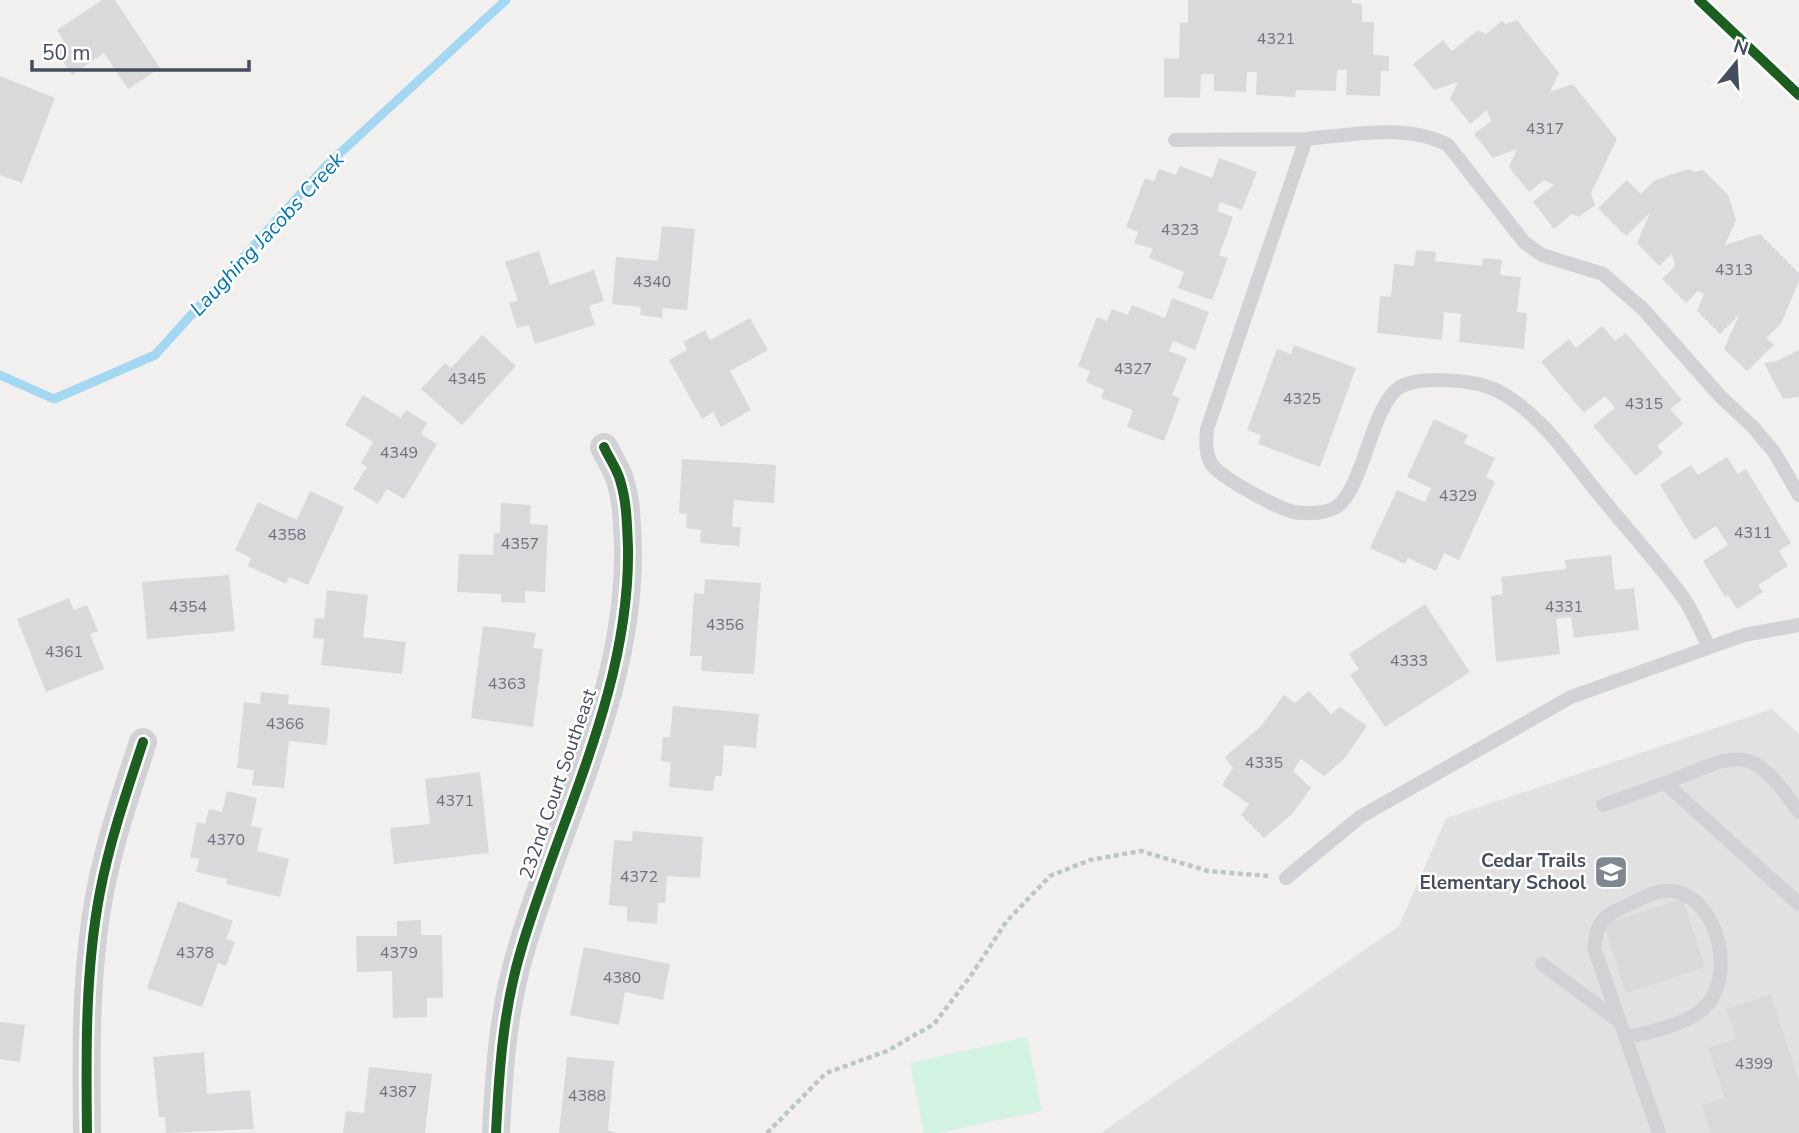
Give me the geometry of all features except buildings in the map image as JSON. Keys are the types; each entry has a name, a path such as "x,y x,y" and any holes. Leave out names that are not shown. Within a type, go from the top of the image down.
{"street":[{"name":"232nd Court Southeast","path":"496,1133 507,1005 520,953 606,699 622,635 628,580 627,517 620,480 604,447"},
{"path":"87,1133 91,976 100,895 113,834 142,742"}],"lane":[{"path":"1175,140 1306,139 1413,134 1433,137 1448,145 1524,242 1542,255 1603,274 1643,309 1720,396 1754,427 1774,452 1799,495"},
{"path":"1306,139 1207,429 1205,447 1211,464 1224,477 1291,511 1309,514 1324,511 1338,506 1350,488 1387,402 1397,388 1425,379 1498,391 1538,422 1640,545 1683,598 1709,647"},
{"path":"1286,878 1360,817 1570,696 1744,635 1799,625"},
{"path":"1603,805 1737,757 1757,762 1772,776 1799,812"},
{"path":"1665,783 1799,904"},
{"path":"1625,1037 1658,1031 1693,1014 1704,1008 1716,992 1720,978 1713,924 1697,904 1684,894 1672,891 1655,892 1603,917 1594,947 1658,1133"},
{"path":"1542,964 1620,1022"}],"path":[{"path":"767,1133 826,1073 887,1051 934,1024 972,974 1006,922 1050,876 1090,860 1141,851 1209,871 1286,878"}],"shaded area":[{"name":"Cedar Trails Elementary School","path":"1772,709 1799,734 1799,1133 1101,1133 1399,926 1446,818"}],"green space":[{"path":"1027,1037 1042,1111 938,1133 924,1133 910,1063"}],"waterway":[{"name":"Laughing Jacobs Creek","path":"0,375 54,399 155,355 326,166 506,0"}],"cycle path":[{"path":"1699,0 1799,95"},
{"path":"496,1133 503,1041 515,973 537,900 590,752 618,652 626,601 627,523 620,480 604,447"},
{"path":"87,1133 88,1012 95,922 119,816 143,742"}],"place":[{"name":"Cedar Trails Elementary School","path":"1611,872"}]}
